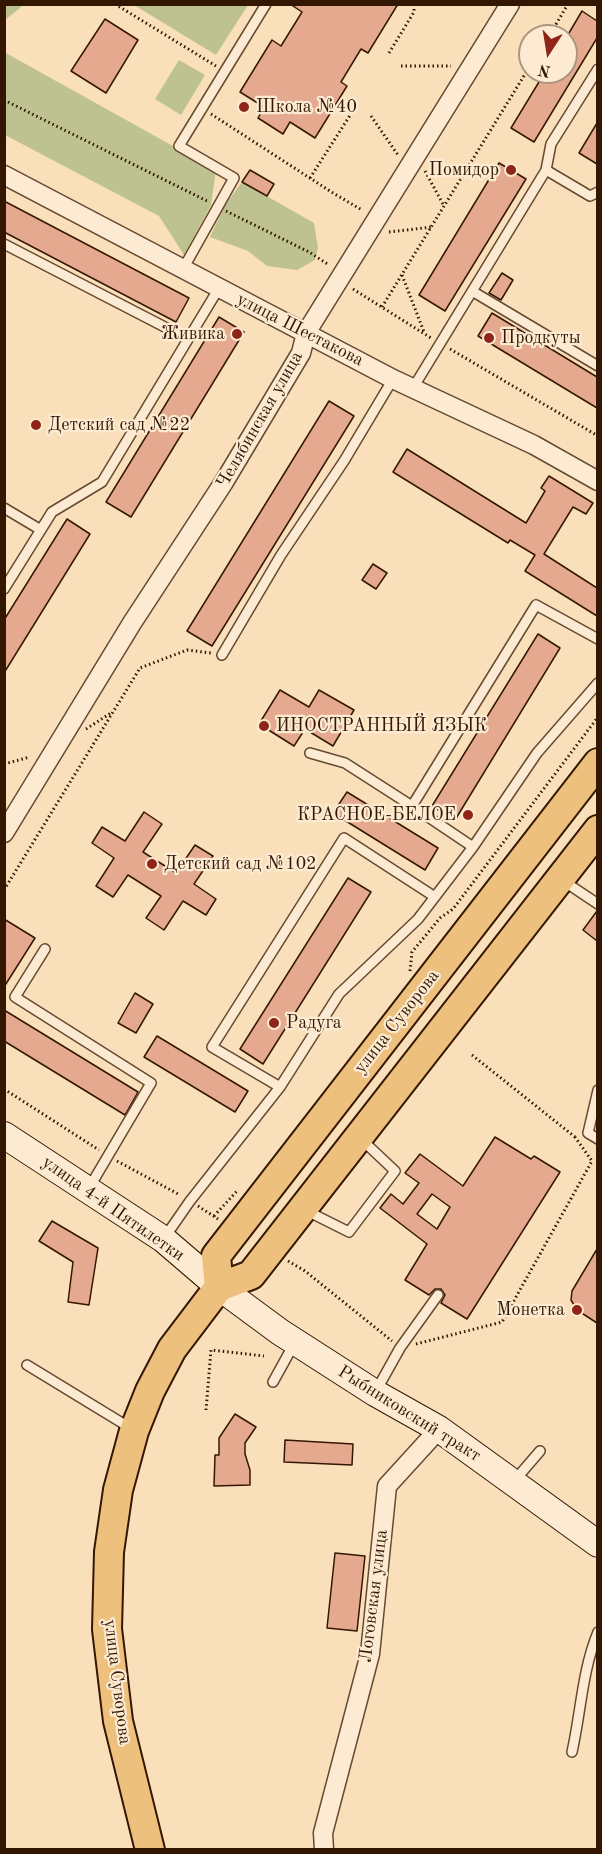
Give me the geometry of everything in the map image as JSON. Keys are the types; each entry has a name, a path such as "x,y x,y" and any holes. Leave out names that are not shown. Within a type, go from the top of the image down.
{"main road":[{"name":"улица Суворова","path":"150,1850 118,1721 107,1629 109,1552 118,1490 134,1431 150,1391 172,1349 219,1287 216,1256 597,763"},
{"path":"219,1287 251,1275 560,879 594,841"},
{"name":"улица 4-й Пятилетки","path":"4,1135 163,1239 219,1287"},
{"name":"Рыбниковский тракт","path":"219,1287 295,1342 375,1393 439,1428 597,1544"}],"street":[{"name":"Челябинская улица","path":"4,832 132,623 224,482 301,353 306,333 510,4"},
{"name":"улица Шестакова","path":"4,175 393,379 534,445 597,481"},
{"name":"Логовская улица","path":"324,1850 323,1833 370,1654 387,1486 439,1428"}],"lane":[{"path":"183,269 234,178 179,146 266,4"},
{"path":"413,388 546,170 552,144 597,69"},
{"path":"546,170 590,196 597,192"},
{"path":"4,244 188,339"},
{"path":"4,589 52,512 102,482 219,288"},
{"path":"472,291 597,366"},
{"path":"222,655 281,555 344,461 393,379"},
{"path":"4,508 41,530"},
{"path":"412,806 536,605 597,639"},
{"path":"163,1239 280,1087 339,994 418,919 473,847 537,753 597,683"},
{"path":"310,753 345,763 473,847"},
{"path":"280,1087 212,1047 344,838 435,897"},
{"path":"560,879 597,904"},
{"path":"45,949 15,997 151,1083 88,1190"},
{"path":"597,1090 588,1133 597,1139"},
{"path":"302,1209 349,1232 395,1171 358,1136"},
{"path":"375,1393 400,1348 438,1295"},
{"path":"273,1382 295,1342"},
{"path":"27,1365 134,1431"},
{"path":"513,1482 540,1451"},
{"path":"572,1752 578,1728 582,1689 597,1632"}],"path":[{"path":"115,4 225,71"},
{"path":"389,53 414,12 414,4"},
{"path":"556,24 568,4"},
{"path":"401,66 471,67"},
{"path":"382,307 519,84"},
{"path":"4,100 309,252 382,307 440,344 597,436"},
{"path":"310,178 356,106"},
{"path":"203,108 310,178 372,227 432,227"},
{"path":"371,116 412,162 444,206"},
{"path":"402,275 425,334"},
{"path":"4,890 140,668 187,650 222,655"},
{"path":"410,975 412,952 440,918 453,909 597,717"},
{"path":"270,1250 305,1271 400,1348 502,1322 592,1161 575,1137 472,1056"},
{"path":"4,1089 108,1156 190,1201 236,1231"},
{"path":"575,1137 588,1133"},
{"path":"206,1410 211,1350 264,1356"}],"green space":[{"path":"5,4 22,5 5,20"},
{"path":"134,5 248,5 216,55"},
{"path":"4,52 216,170 211,205 184,255 159,216 5,135"},
{"path":"179,60 205,75 181,115 155,99"},
{"path":"242,182 314,223 318,248 315,260 297,270 267,266 248,251 210,237 225,205"}],"building":[{"path":"290,4 398,4 368,53 361,49 341,82 347,86 315,138 290,122 283,134 258,118 264,107 240,92 272,40 281,46 302,12"},
{"path":"582,11 597,21 597,38 578,69 578,24 574,24"},
{"path":"105,19 138,40 106,93 71,71"},
{"path":"538,84 569,84 534,142 511,128"},
{"path":"597,123 597,164 579,153"},
{"path":"499,163 526,179 445,311 419,295"},
{"path":"250,170 274,184 267,196 242,182"},
{"path":"4,201 189,298 176,322 4,232"},
{"path":"502,273 513,280 501,300 489,293"},
{"path":"492,313 597,377 597,408 478,336"},
{"path":"219,317 244,332 131,517 106,502"},
{"path":"329,401 354,416 212,646 187,631"},
{"path":"407,449 526,523 545,491 541,488 549,476 593,503 586,514 573,507 544,554 597,588 597,616 525,571 535,555 510,540 508,543 393,472"},
{"path":"67,519 90,534 4,673 4,620"},
{"path":"373,564 387,573 376,589 362,580"},
{"path":"538,634 560,648 455,820 432,806"},
{"path":"280,690 309,707 319,690 354,710 333,746 305,729 294,746 259,724"},
{"path":"347,792 438,848 425,870 333,813"},
{"path":"144,812 162,824 143,852 176,873 195,845 213,856 194,884 216,899 206,915 183,901 164,930 146,918 161,896 128,875 113,897 96,886 114,858 92,843 102,827 125,841"},
{"path":"348,878 371,892 263,1064 240,1049"},
{"path":"597,911 597,941 583,930"},
{"path":"4,919 35,938 4,987"},
{"path":"135,993 153,1004 136,1033 118,1023"},
{"path":"4,1010 138,1092 125,1115 4,1041"},
{"path":"157,1036 248,1091 235,1112 144,1057"},
{"path":"495,1137 531,1159 534,1156 560,1172 467,1319 441,1303 445,1295 441,1289 435,1289 429,1295 405,1280 427,1244 380,1208 391,1194 403,1204 419,1183 405,1173 420,1154 463,1186","holes":["432,1194 450,1207 437,1229 417,1214"]},
{"path":"52,1221 98,1248 89,1305 68,1302 73,1262 39,1241"},
{"path":"597,1249 597,1323 577,1310 571,1300 572,1291"},
{"path":"235,1414 256,1427 245,1443 250,1485 214,1486 215,1455 219,1455 219,1438"},
{"path":"285,1440 353,1444 352,1465 284,1462"},
{"path":"335,1553 365,1556 357,1631 327,1628"}],"place":[{"name":"Школа №40","path":"244,107"},
{"name":"Помидор","path":"511,170"},
{"name":"Живика","path":"237,334"},
{"name":"Продкуты","path":"489,338"},
{"name":"Детский сад №22","path":"36,425"},
{"name":"ИНОСТРАННЫЙ ЯЗЫК","path":"264,726"},
{"name":"КРАСНОЕ-БЕЛОЕ","path":"468,815"},
{"name":"Детский сад №102","path":"152,864"},
{"name":"Радуга","path":"274,1023"},
{"name":"Монетка","path":"577,1310"}]}
